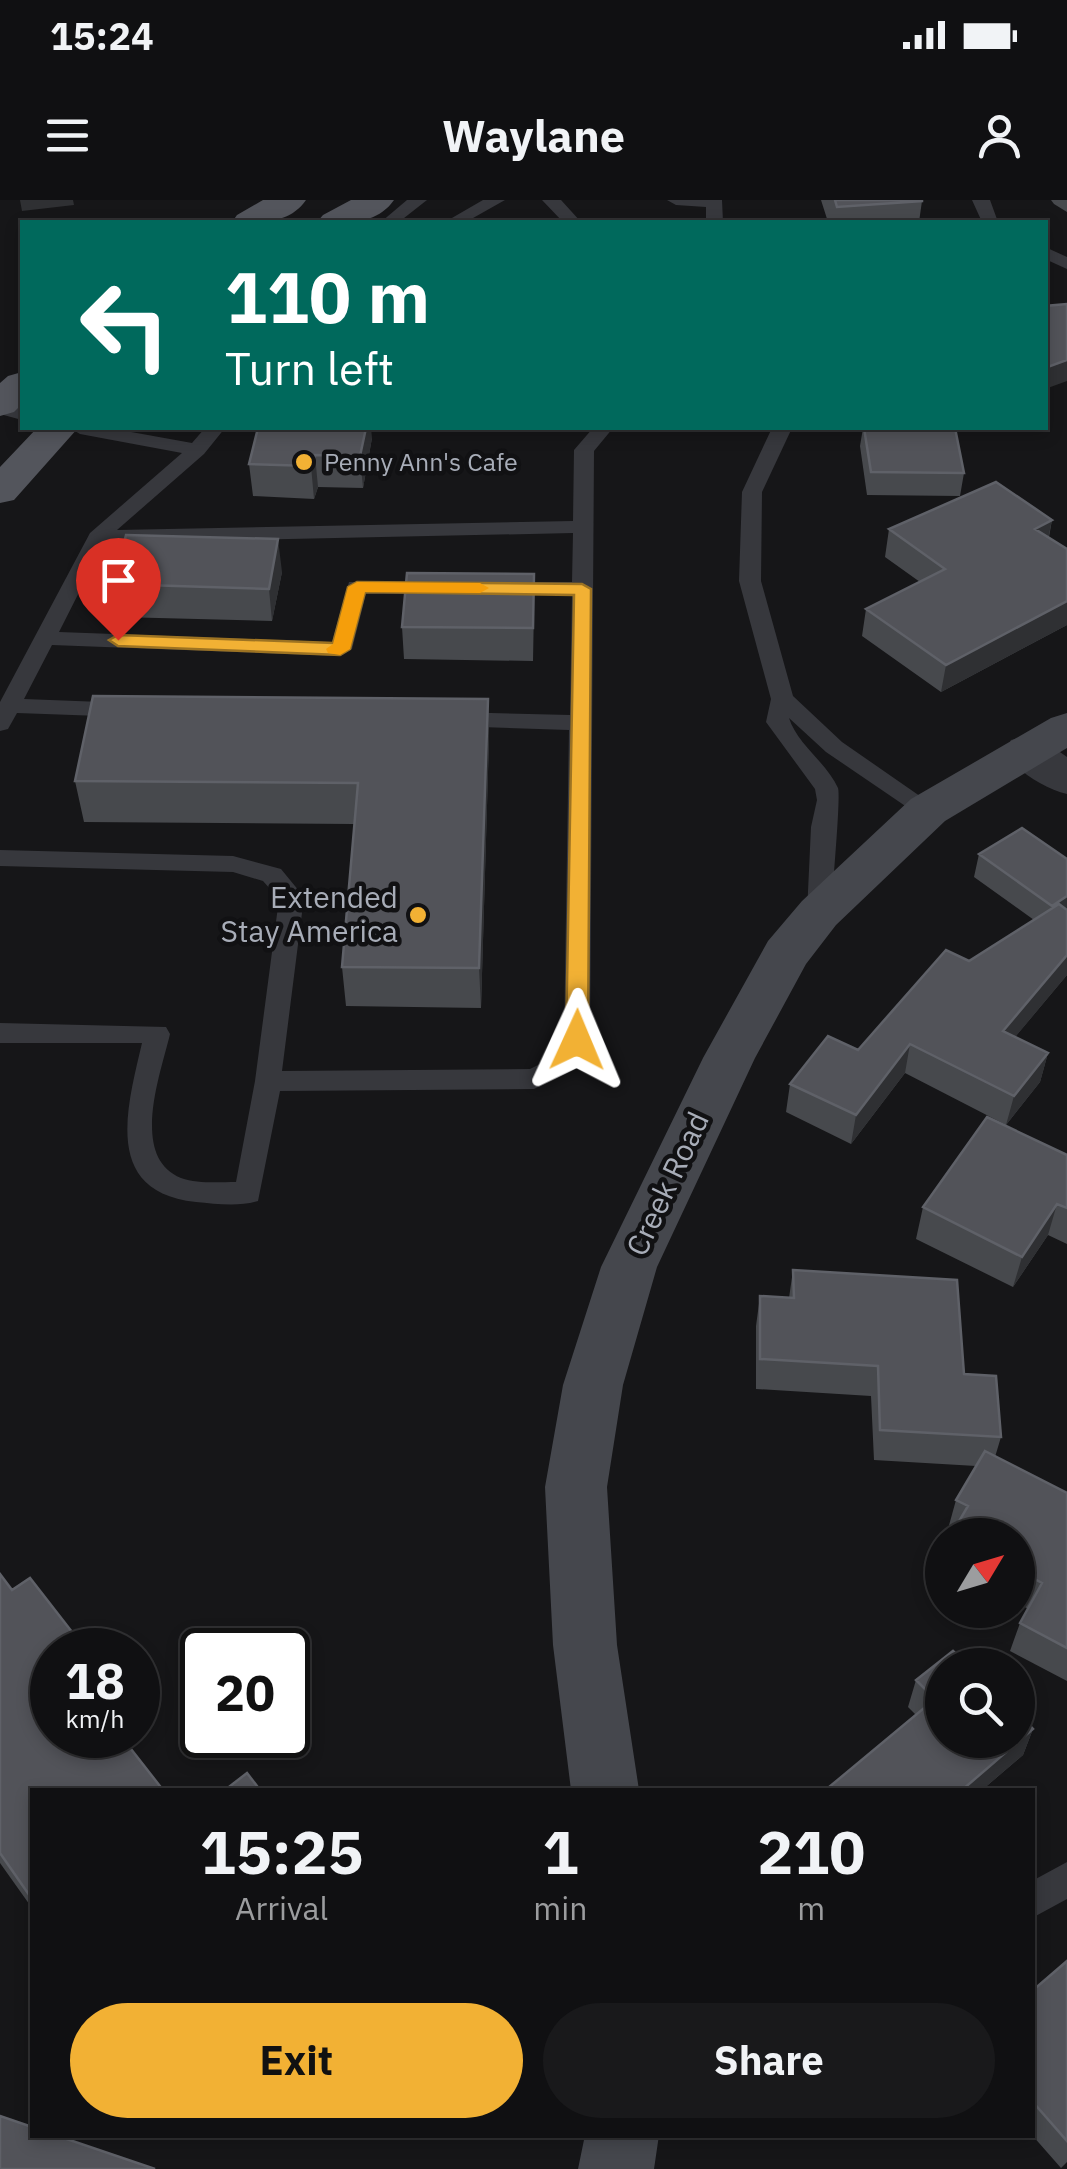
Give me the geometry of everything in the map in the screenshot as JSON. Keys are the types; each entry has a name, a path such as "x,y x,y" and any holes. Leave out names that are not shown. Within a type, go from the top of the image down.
{"main road":[{"path":"253,220 290,200"},
{"path":"339,220 378,200"},
{"path":"0,406 20,386"},
{"path":"0,491 56,430"}],"street":[{"name":"Creek Road","path":"605,1788 586,1645 576,1487 593,1385 629,1268 687,1142 786,954 819,912 928,810 1054,753"},
{"path":"616,2169 621,2138"}],"lane":[{"path":"393,220 418,200"},
{"path":"458,220 496,200"},
{"path":"551,200 570,220"},
{"path":"676,200 715,202 714,220"},
{"path":"91,430 196,450"},
{"path":"147,710 5,715 97,537 196,450 213,430"},
{"path":"268,1081 534,1078 568,1061 577,1040 584,450 601,430"},
{"path":"781,430 752,492 750,581 782,699 777,722 826,788 830,800 823,827 819,912"},
{"path":"97,537 584,528"},
{"path":"44,638 340,649 357,587 582,589"},
{"path":"782,699 834,747 928,810"},
{"path":"423,718 581,723"},
{"path":"0,858 233,864 272,875 292,896 268,1081 248,1194 177,1188 152,1174 136,1139 157,1034 0,1033"},
{"path":"1035,1899 1067,1879"}],"building":[{"path":"835,200 922,200 922,201 837,207"},
{"path":"1067,304 1067,360 1048,367 1048,306"},
{"path":"258,430 366,430 360,456 315,455 311,466 249,464"},
{"path":"864,430 955,430 964,473 871,472"},
{"path":"996,482 1052,520 1035,529 1067,549 1067,601 946,665 866,609 945,569 889,529"},
{"path":"126,535 278,539 269,589 113,584"},
{"path":"407,573 534,574 533,628 402,627"},
{"name":"Extended Stay America","path":"93,696 488,699 479,968 342,967 358,783 75,781"},
{"path":"1022,828 1067,859 1067,896 1052,906 979,854"},
{"path":"1059,904 1067,910 1067,955 1003,1031 1048,1053 1014,1096 910,1044 856,1115 790,1084 828,1036 858,1050 946,950 969,961"},
{"path":"987,1117 1067,1155 1067,1208 1057,1204 1022,1257 923,1207"},
{"path":"793,1270 957,1280 964,1374 996,1376 1001,1437 880,1430 878,1366 760,1359 760,1296 794,1298"},
{"path":"985,1451 1067,1493 1067,1648 1029,1628 1035,1628 1035,1596 1042,1583 1035,1579 1035,1518 961,1518 968,1506 956,1500"},
{"path":"0,1574 12,1590 30,1578 69,1628 30,1628 30,1758 138,1758 161,1788 30,1788 30,1896 0,1853"},
{"path":"925,1673 925,1689 916,1680"},
{"path":"925,1707 925,1758 999,1758 964,1788 828,1788"},
{"path":"247,1773 258,1788 228,1788"},
{"path":"1067,1961 1067,2141 1035,2104 1035,1988"},
{"path":"0,2116 30,2126 30,2138 64,2138 155,2169 0,2169"}],"slow traffic":[{"path":"335,649 340,649 357,587 480,588"}],"place":[{"name":"Penny Ann's Cafe","path":"304,462"},
{"name":"Extended Stay America","path":"418,915"}],"route":[{"path":"118,640 340,649 357,587 582,589 577,1040"}]}
